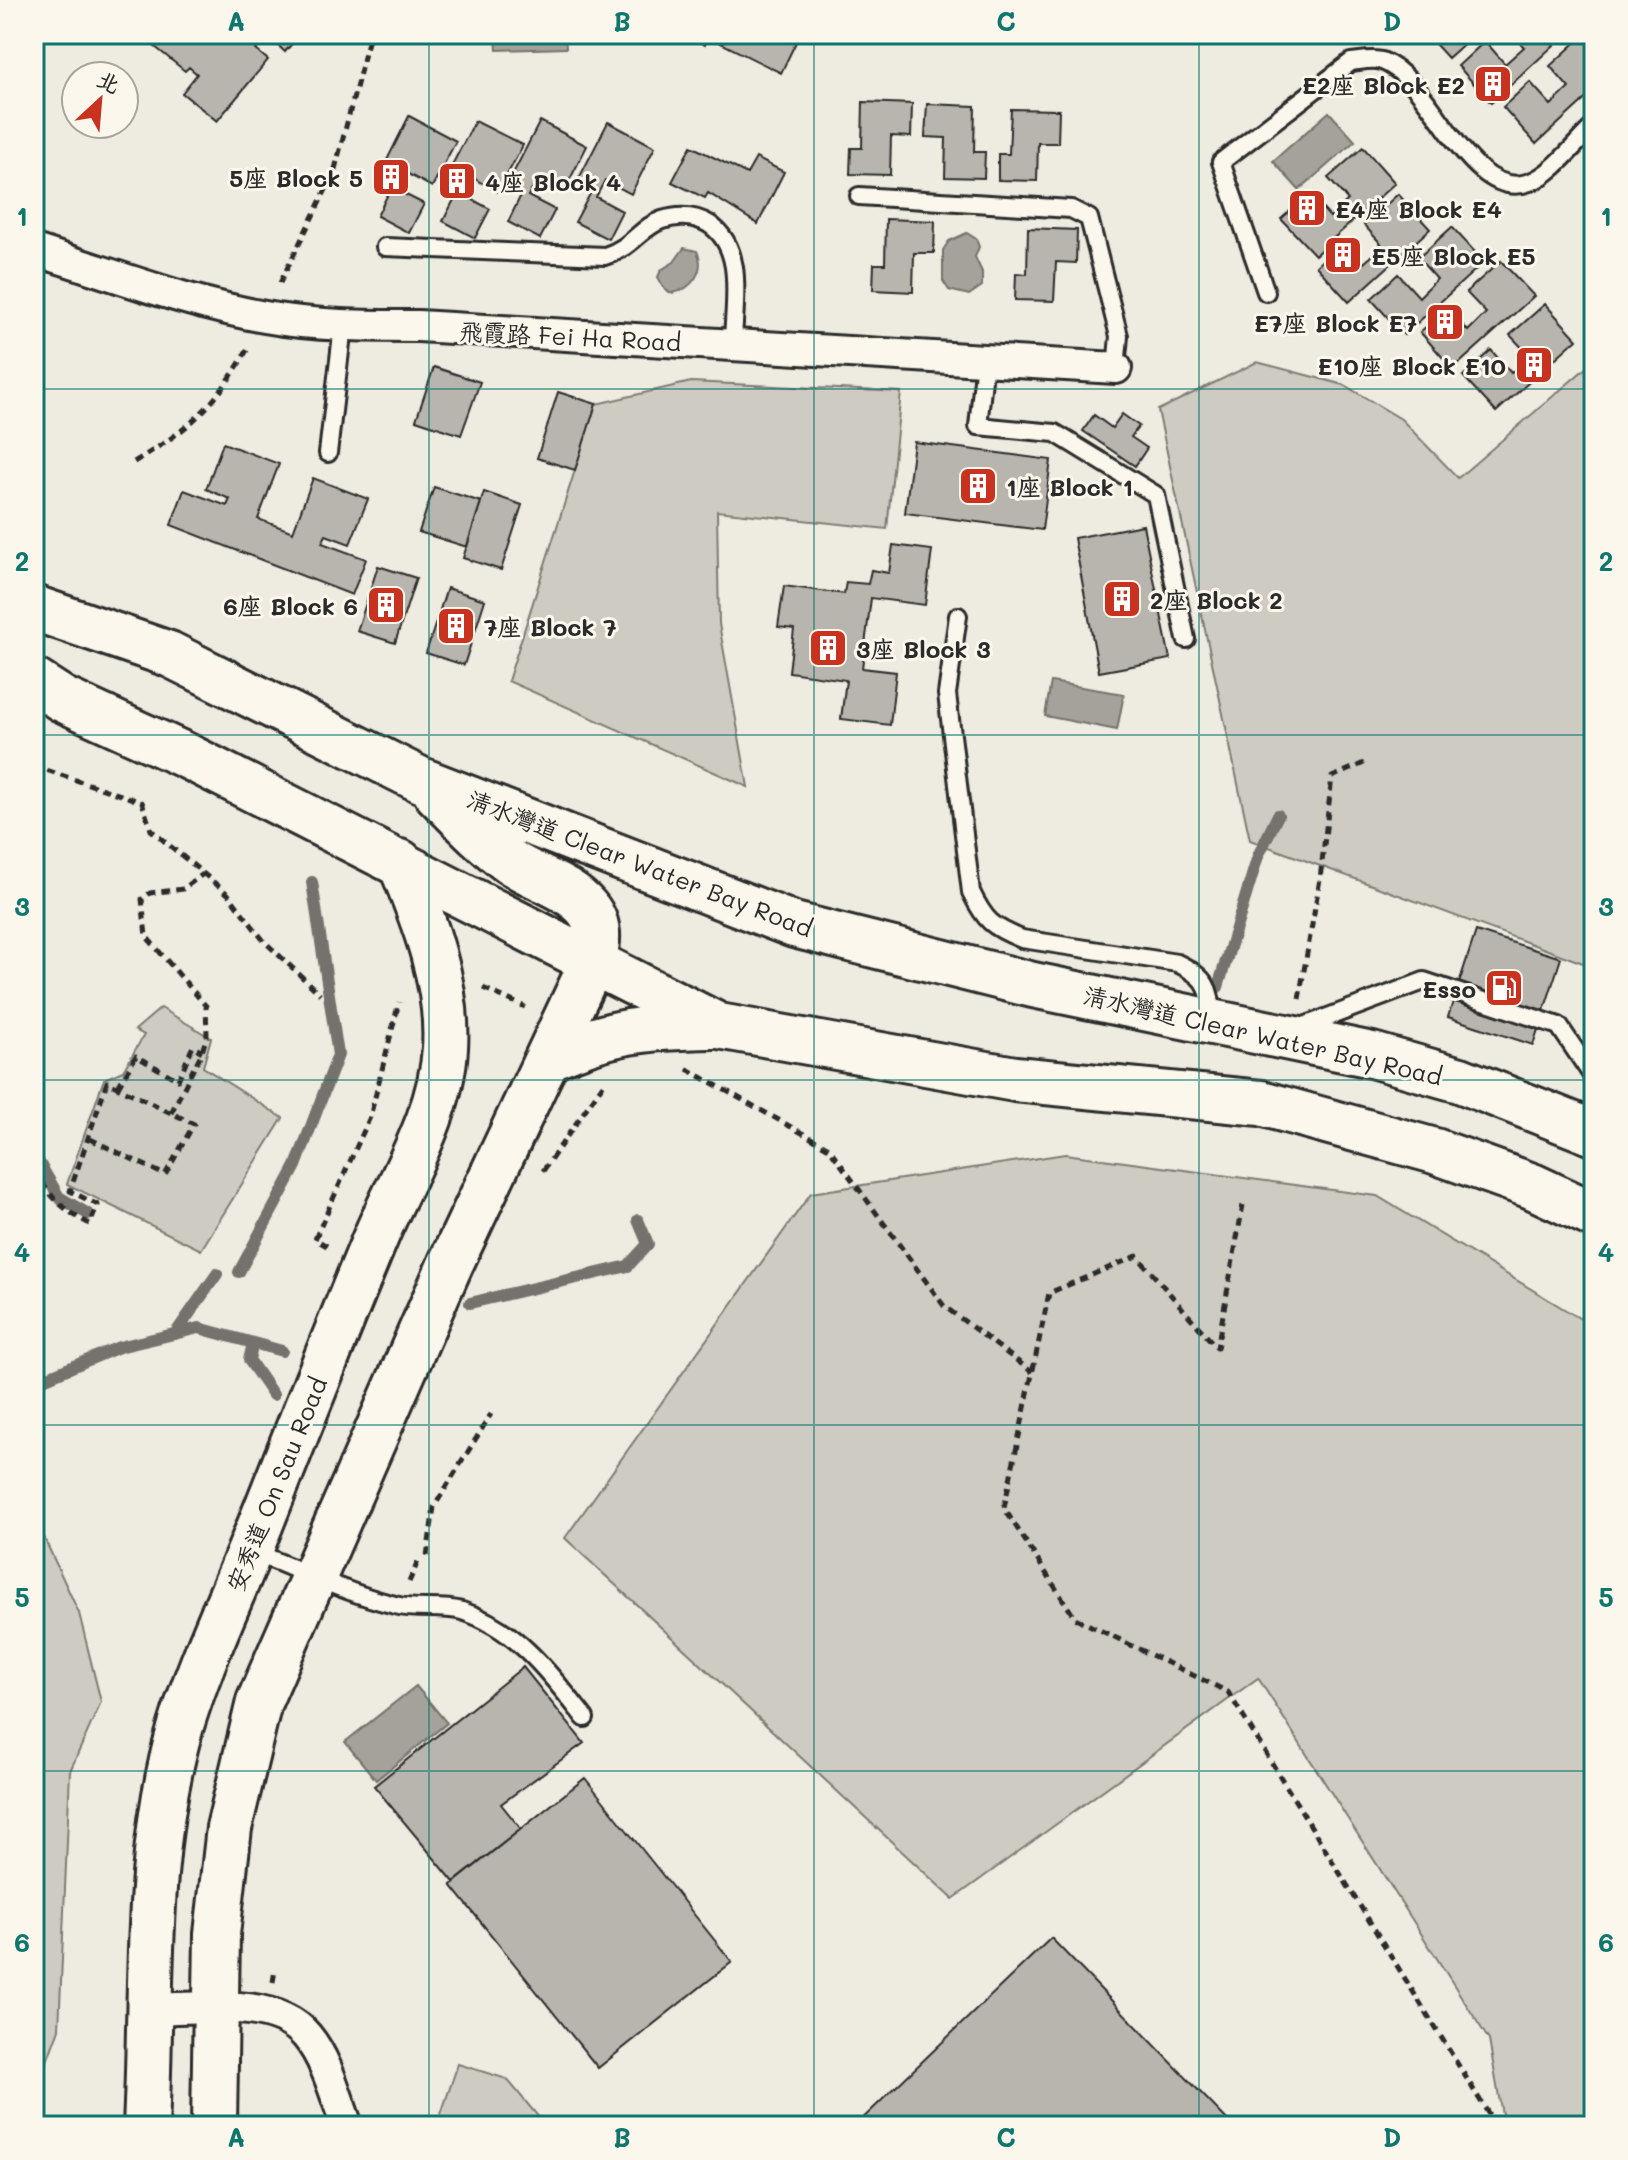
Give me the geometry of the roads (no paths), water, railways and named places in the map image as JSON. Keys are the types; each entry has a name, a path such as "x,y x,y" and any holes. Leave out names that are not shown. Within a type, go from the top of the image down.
{"main road":[{"name":"清水灣道 Clear Water Bay Road","path":"34,608 169,654 421,780 794,925 1033,985 1211,1020 1289,1018 1594,1133"},
{"path":"43,691 189,757 719,1026"},
{"path":"215,2107 236,2009 217,1934 229,1828 242,1762 259,1702 450,1265 592,963 599,942 592,917 580,900 510,861 421,780"},
{"name":"安秀道 On Sau Road","path":"147,2107 150,1915 166,1793 196,1679 378,1232 424,1132 440,1083 445,1048 445,1004 417,903 400,862"},
{"path":"555,1042 589,1039 640,1027 719,1026 1015,1079 1261,1103 1435,1151 1532,1186 1594,1215"}],"street":[{"name":"飛霞路 Fei Ha Road","path":"34,250 177,296 265,317 343,326 418,326 1116,368"},
{"path":"148,2009 236,2009 284,2018 307,2035 347,2126"}],"lane":[{"path":"1266,292 1221,162 1351,62 1379,59 1403,71 1484,175 1506,185 1530,182 1594,126"},
{"path":"859,196 1071,209 1089,218 1119,336 1116,368"},
{"path":"385,247 605,256 626,250 658,221 679,216 701,219 719,231 731,250 734,271 733,345"},
{"path":"328,453 343,326"},
{"path":"985,361 978,426 1055,433 1156,495 1186,639"},
{"path":"958,616 947,694 971,892 983,917 1000,930 1022,939 1177,963 1199,973 1212,995 1211,1020"},
{"path":"1289,1018 1424,981 1559,1026 1588,1063 1594,1078"},
{"path":"250,1550 397,1606 461,1611 508,1636 538,1658 585,1718"}],"waterway":[{"path":"1218,987 1258,856 1278,815"},
{"path":"239,1272 296,1166 338,1055 312,882"},
{"path":"34,1154 59,1197 88,1214"},
{"path":"470,1303 628,1266 648,1244 638,1220"},
{"path":"175,1334 217,1274"},
{"path":"34,1383 119,1347 199,1328 282,1351"},
{"path":"253,1343 249,1360 273,1395"}],"place":[{"name":"E2座 Block E2","path":"1493,84"},
{"name":"5座 Block 5","path":"391,177"},
{"name":"4座 Block 4","path":"457,181"},
{"name":"E4座 Block E4","path":"1307,208"},
{"name":"E5座 Block E5","path":"1343,255"},
{"name":"E7座 Block E7","path":"1445,322"},
{"name":"E10座 Block E10","path":"1534,365"},
{"name":"1座 Block 1","path":"978,486"},
{"name":"2座 Block 2","path":"1122,599"},
{"name":"6座 Block 6","path":"386,605"},
{"name":"7座 Block 7","path":"456,626"},
{"name":"3座 Block 3","path":"828,648"},
{"name":"Esso","path":"1504,988"}]}
